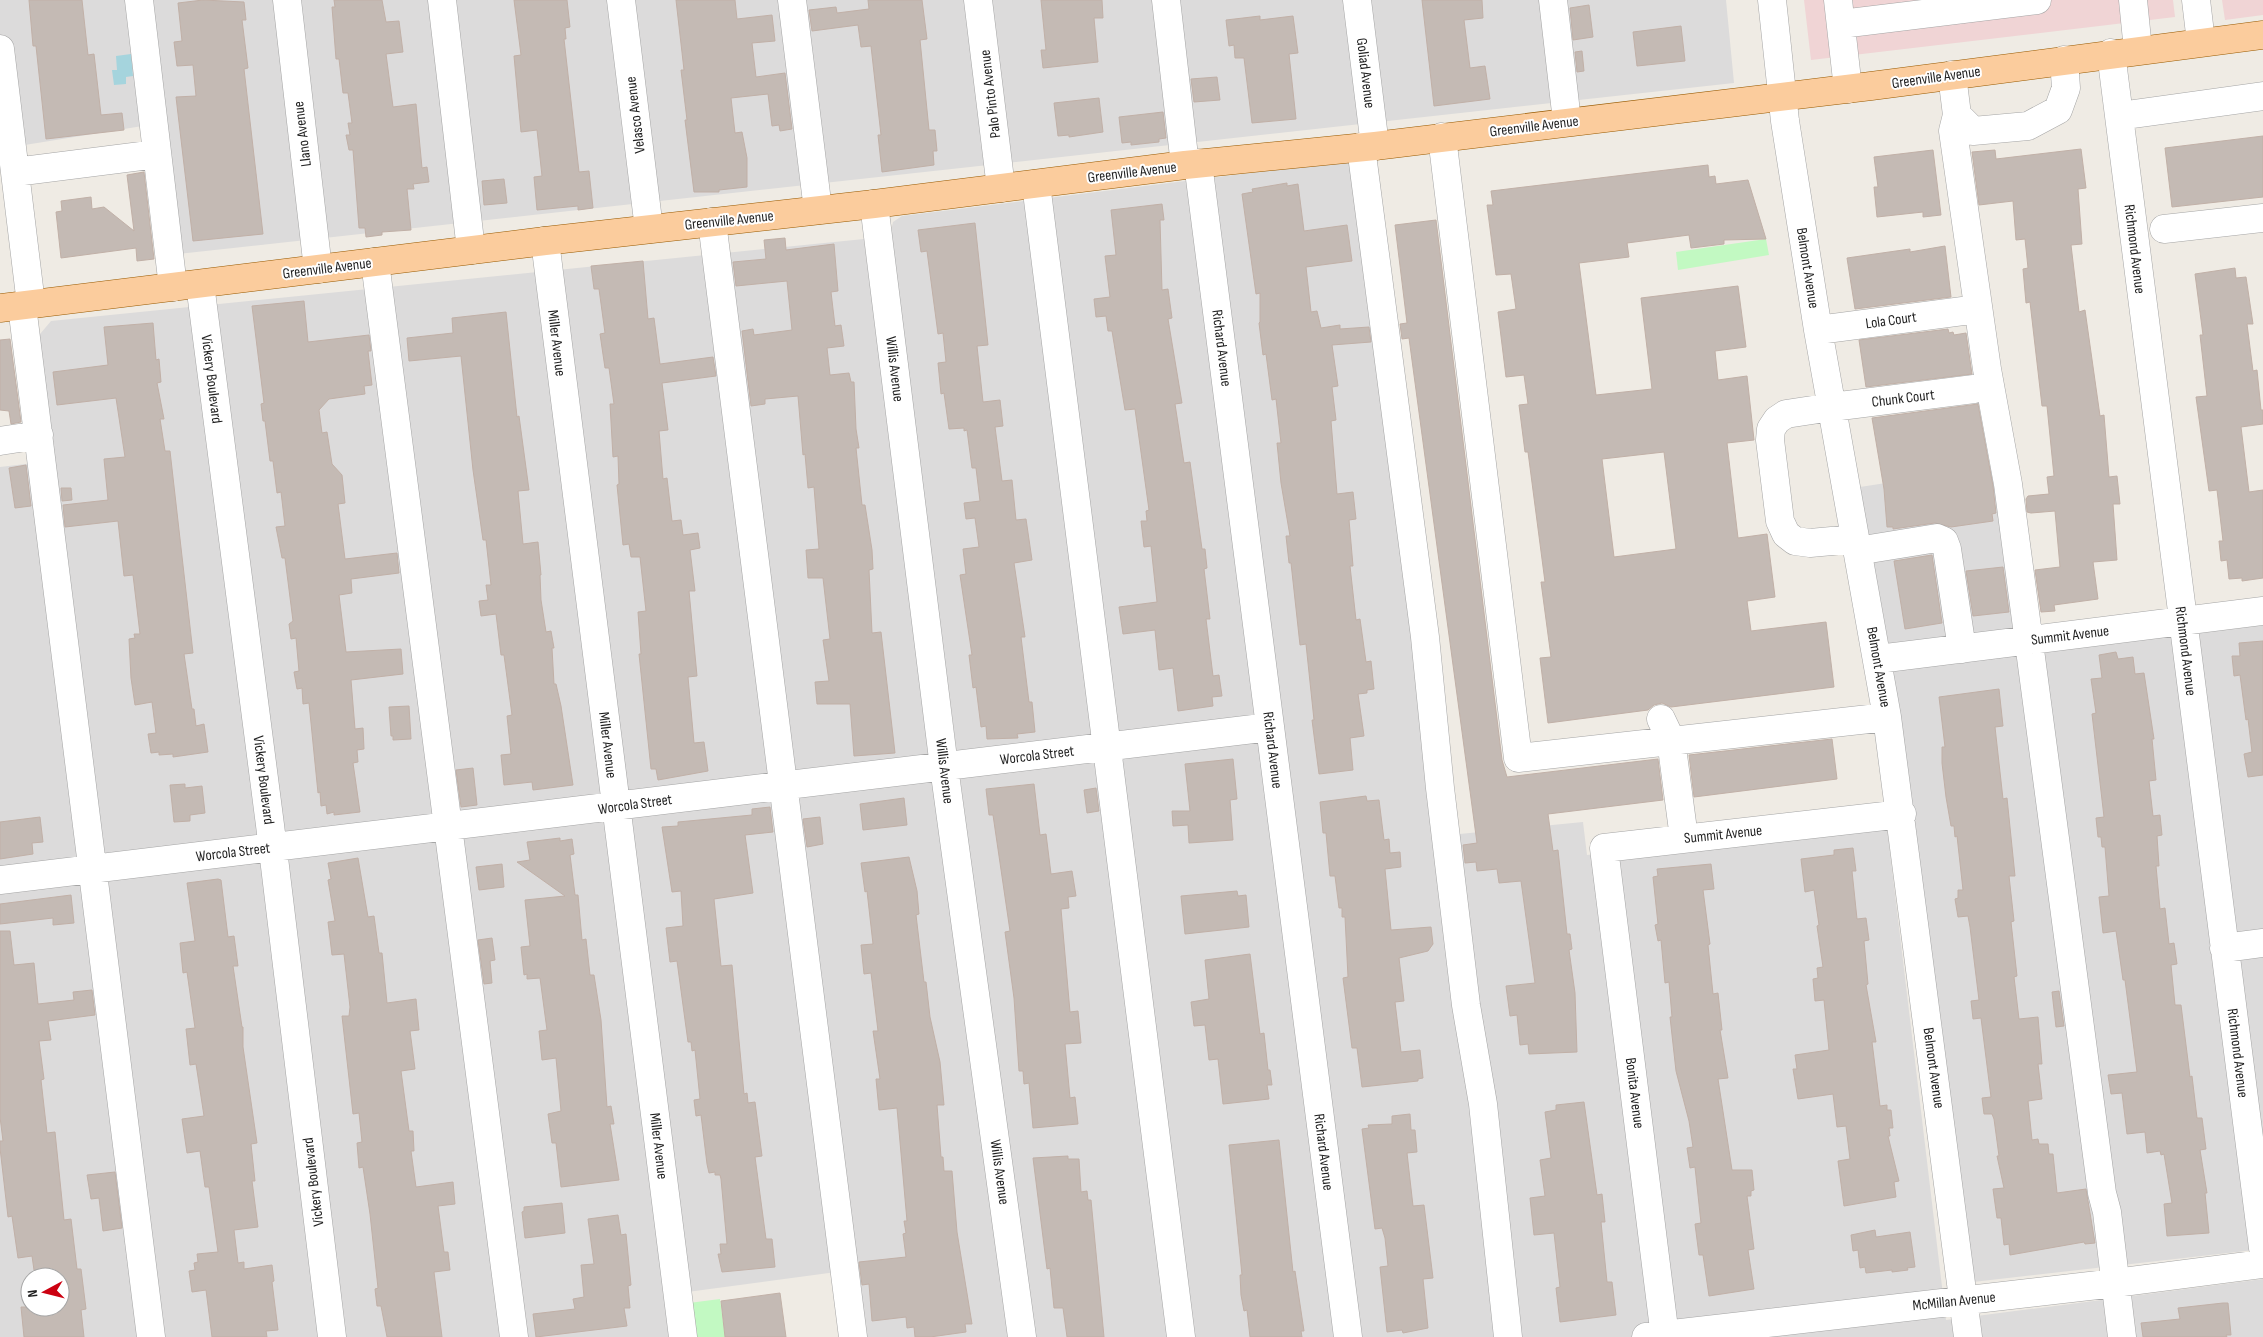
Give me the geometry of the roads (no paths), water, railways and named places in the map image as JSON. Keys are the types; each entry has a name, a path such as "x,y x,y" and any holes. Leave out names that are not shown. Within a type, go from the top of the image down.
{"main road":[{"name":"Greenville Avenue","path":"18,306 471,250 874,204 1192,164 1368,147 1567,121 1848,89 2263,35"}],"street":[{"name":"Vickery Boulevard","path":"139,0 157,154 187,285 272,848 332,1337"},
{"name":"Llano Avenue","path":"287,0 318,269"},
{"path":"442,0 471,250"},
{"name":"Velasco Avenue","path":"621,0 649,229"},
{"path":"792,0 818,210"},
{"name":"Palo Pinto Avenue","path":"978,0 1001,188"},
{"name":"Richard Avenue","path":"1166,0 1192,164 1270,727 1348,1337"},
{"name":"Goliad Avenue","path":"1357,0 1368,147 1425,637 1440,788 1466,1005 1483,1104 1508,1337"},
{"path":"1553,0 1567,121"},
{"name":"Belmont Avenue","path":"1772,0 1782,97 1818,330 1855,545 1888,717 1968,1337"},
{"path":"1848,89 1840,12 2037,0"},
{"path":"2133,0 2138,50"},
{"path":"2196,0 2201,42"},
{"path":"0,49 10,171 10,215 18,306 40,436 151,1337"},
{"name":"Richmond Avenue","path":"2111,54 2263,1248"},
{"path":"1957,115 1973,131 2028,126 2058,110 2066,88 2064,60"},
{"path":"1952,75 1957,115 1953,132 1987,369 2008,484 2101,1183 2108,1212 2122,1337"},
{"path":"2119,116 2263,96"},
{"path":"1442,137 1518,758 1888,717"},
{"path":"10,171 157,154"},
{"path":"1036,184 1181,1337"},
{"name":"Willis Avenue","path":"874,204 944,767 1022,1337"},
{"path":"2132,218 2164,230 2263,218"},
{"path":"712,222 853,1337"},
{"path":"2136,251 2164,230"},
{"name":"Miller Avenue","path":"545,242 683,1337"},
{"path":"375,262 514,1337"},
{"name":"Lola Court","path":"1818,330 1963,311"},
{"name":"Chunk Court","path":"1855,545 1810,543 1795,540 1786,534 1780,521 1770,440 1771,429 1777,420 1786,414 1832,406 1974,389"},
{"path":"0,441 40,436"},
{"path":"1855,545 1937,538 1944,541 1947,549 1962,649"},
{"name":"Summit Avenue","path":"1878,659 2263,611"},
{"name":"Worcola Street","path":"0,880 616,807 783,784 944,767 1270,727"},
{"path":"1665,741 1678,839"},
{"name":"Summit Avenue","path":"1604,848 1902,814"},
{"name":"Bonita Avenue","path":"1604,848 1659,1336"},
{"path":"2224,948 2263,943"},
{"name":"McMillan Avenue","path":"1659,1336 1815,1327 1963,1300 2263,1264"}],"water":[{"path":"131,54 133,76 126,77 126,84 114,85 112,70 117,70 116,56"}]}
